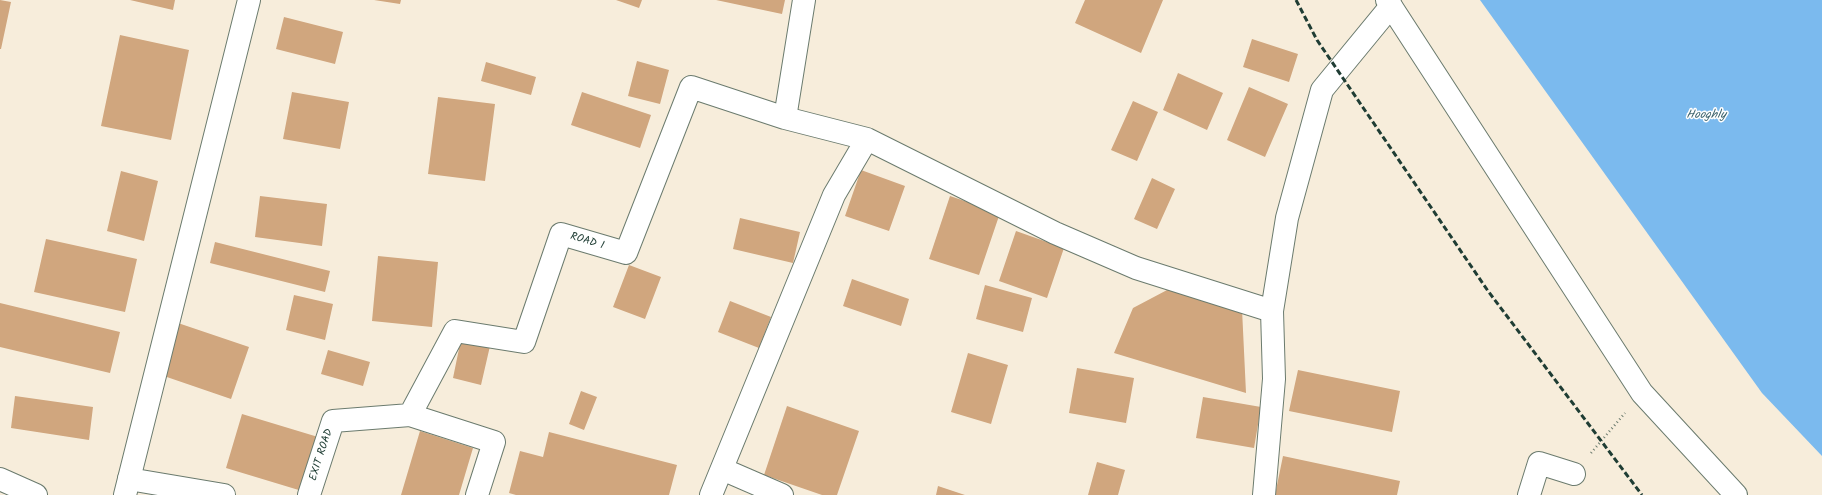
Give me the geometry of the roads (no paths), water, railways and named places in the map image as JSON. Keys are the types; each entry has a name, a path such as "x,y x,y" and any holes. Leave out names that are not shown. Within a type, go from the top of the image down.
{"street":[{"path":"224,495 127,487 249,0"},
{"path":"785,118 804,0"},
{"path":"1264,495 1274,379 1272,311 1287,218 1322,90 1389,3 1642,393 1736,495"},
{"name":"ROAD 1","path":"410,415 455,331 524,342 561,234 626,254 691,87 785,118 867,139 1055,233 1136,268 1272,311"},
{"path":"711,495 834,195 867,139"},
{"path":"410,415 494,442 476,495"},
{"name":"EXIT ROAD","path":"309,495 333,421 410,415"},
{"path":"1529,495 1539,462 1574,474"},
{"path":"722,469 782,495"},
{"path":"0,479 36,495"}],"water":[{"name":"Hooghly","path":"1480,0 1822,0 1822,456 1762,393"}],"railway":[{"path":"1296,0 1317,40 1488,291 1642,495"}]}
